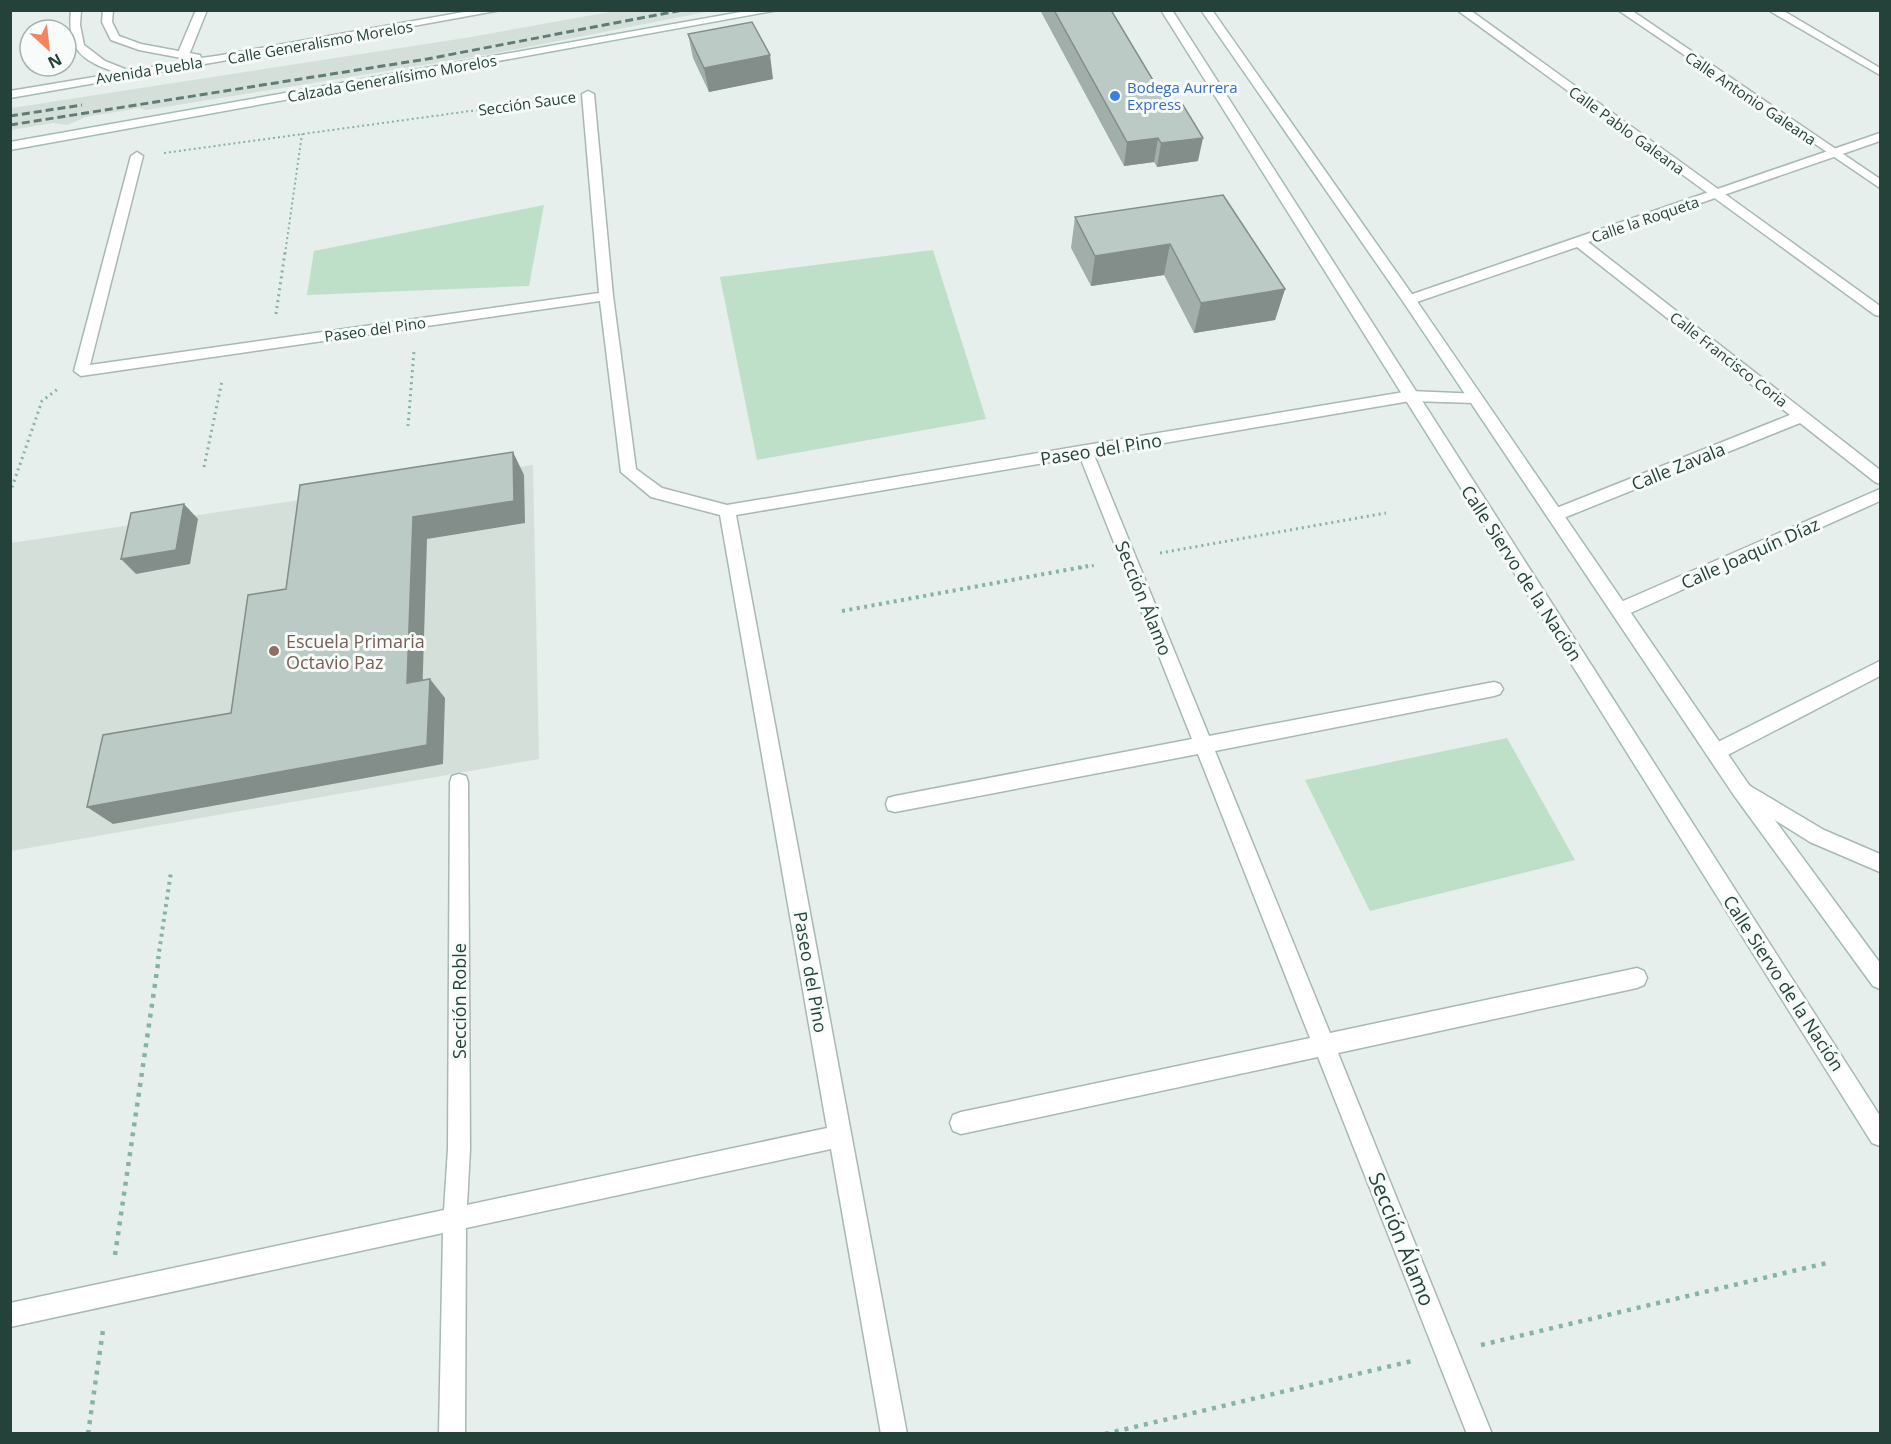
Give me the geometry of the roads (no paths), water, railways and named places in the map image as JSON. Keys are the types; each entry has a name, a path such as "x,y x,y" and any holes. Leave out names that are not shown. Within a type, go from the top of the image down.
{"street":[{"path":"76,10 73,28 78,48 93,61 130,73"},
{"path":"108,10 107,22 115,38 138,47 216,59"},
{"path":"183,55 202,10"},
{"name":"Calle Generalismo Morelos","path":"216,59 496,10"},
{"name":"Calzada Generalísimo Morelos","path":"10,146 773,10"},
{"name":"Calle Siervo de la Nación","path":"1166,10 1881,1135"},
{"name":"Calle Pablo Galeana","path":"1462,10 1881,312"},
{"name":"Calle Antonio Galeana","path":"1623,10 1881,184"},
{"path":"1773,10 1881,72"},
{"path":"1215,15 1740,788 1881,979"},
{"name":"Avenida Puebla","path":"10,95 216,59"},
{"name":"Sección Sauce","path":"588,94 606,296"},
{"name":"Calle la Roqueta","path":"1409,300 1881,137"},
{"name":"Paseo del Pino","path":"137,156 81,371 606,296 629,472 657,494 727,511 1410,396 1475,398"},
{"name":"Calle Francisco Coria","path":"1578,241 1881,478"},
{"name":"Calle Zavala","path":"1555,515 1802,416"},
{"name":"Sección Álamo","path":"1085,451 1480,1434"},
{"name":"Calle Joaquín Díaz","path":"1620,610 1881,495"},
{"name":"Paseo del Pino","path":"727,511 894,1434"},
{"path":"1716,752 1881,668"},
{"path":"895,804 1494,689"},
{"name":"Sección Roble","path":"452,1434 455,1219 459,1137 459,782"},
{"path":"1740,788 1817,836 1881,863"},
{"path":"961,1123 1637,978"},
{"path":"10,1315 840,1136"}],"railway":[{"path":"10,125 427,59 683,10"},
{"path":"10,116 82,105"}],"place":[{"name":"Bodega Aurrera Express","path":"1115,96"},
{"name":"Escuela Primaria Octavio Paz","path":"274,651"}]}
